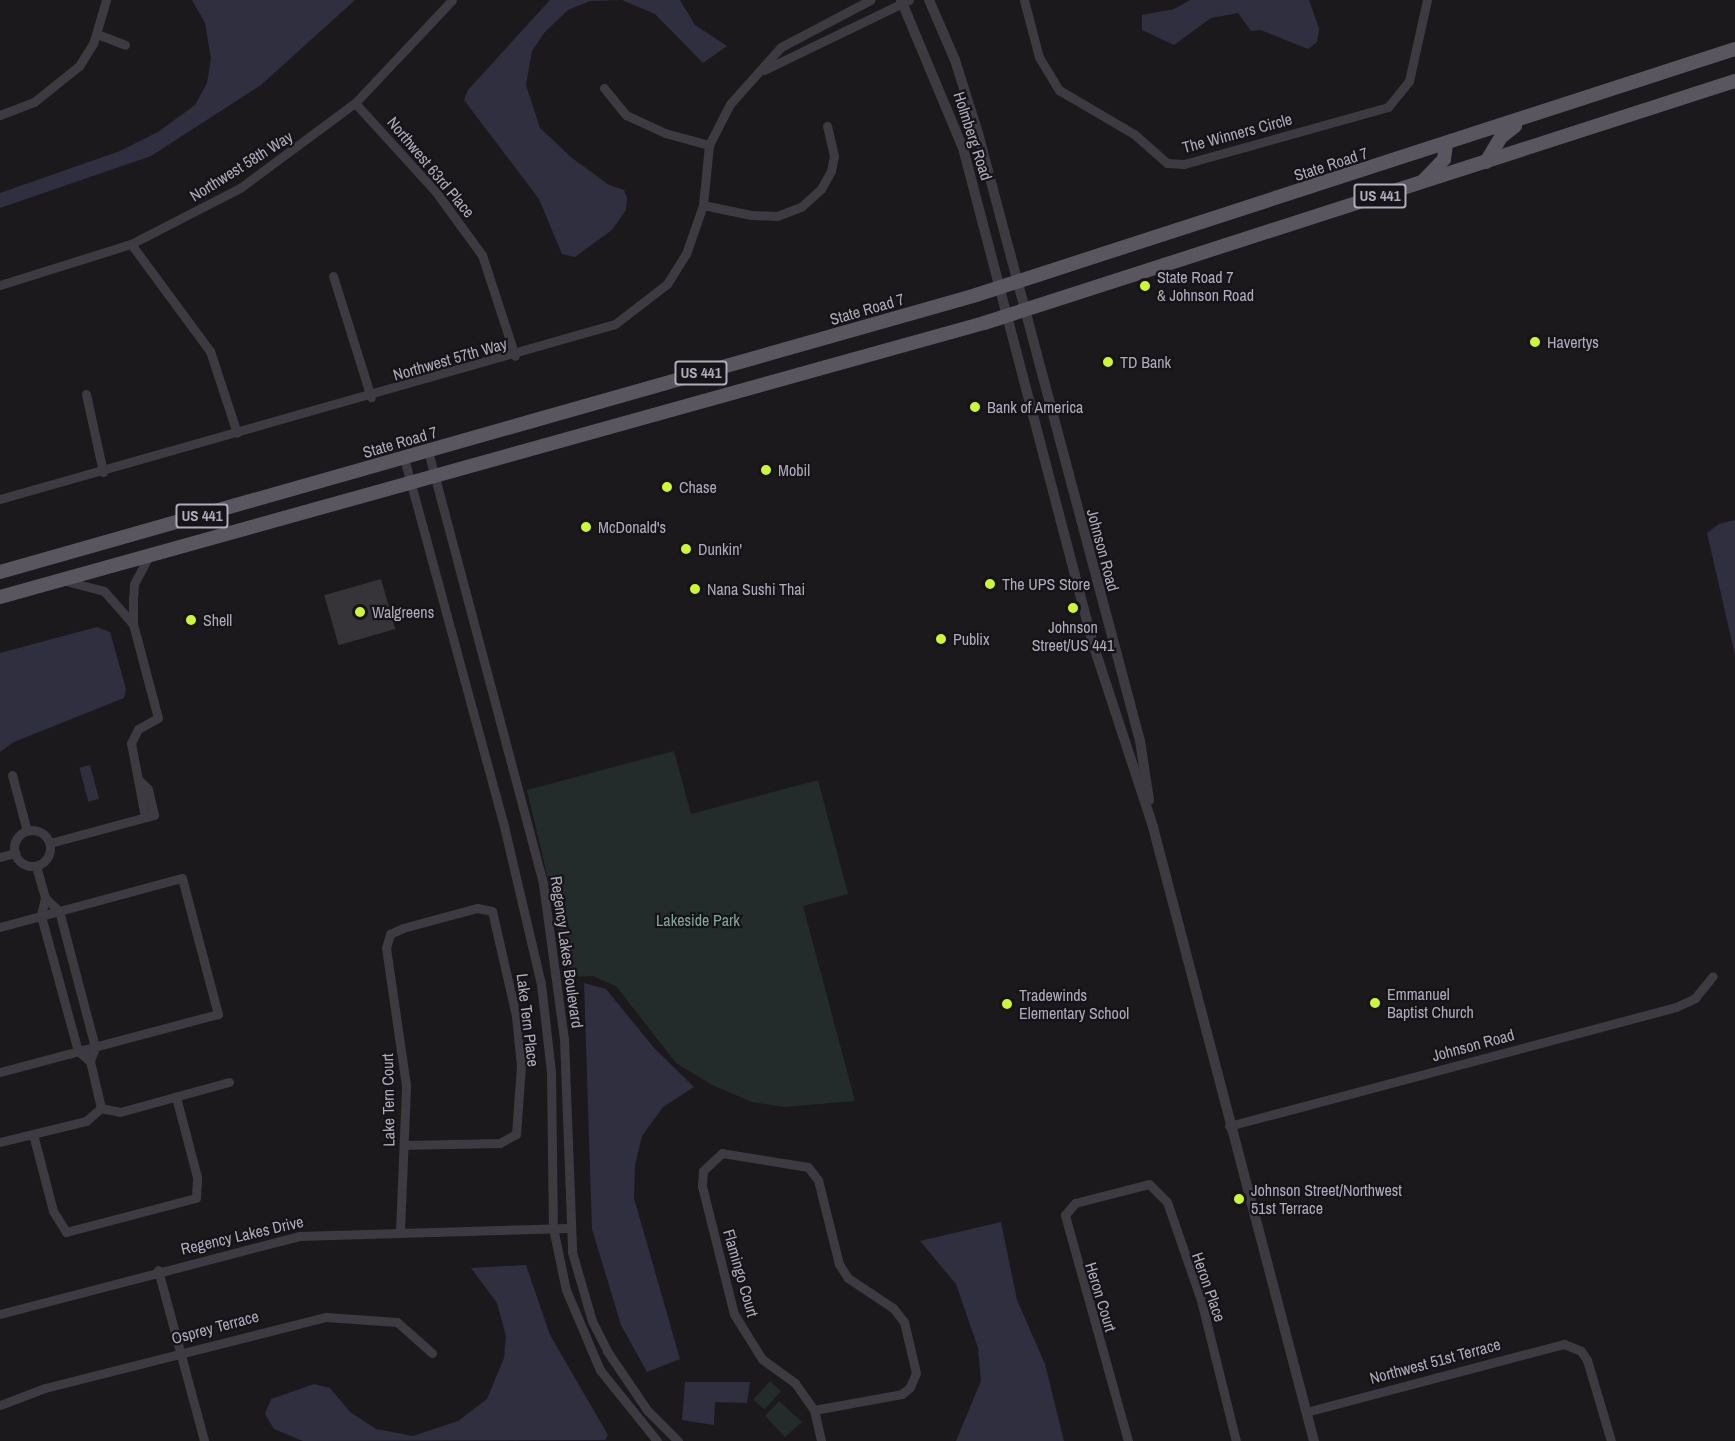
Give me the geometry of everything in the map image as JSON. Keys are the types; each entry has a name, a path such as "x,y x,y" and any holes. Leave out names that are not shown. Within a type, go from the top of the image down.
{"main road":[{"name":"State Road 7","path":"0,572 999,288 1521,121 1735,49"},
{"name":"US 441","path":"0,597 435,478 1005,316 1735,81"},
{"path":"1486,162 1501,137 1521,121"},
{"path":"1420,183 1444,159 1446,145"}],"street":[{"path":"0,115 59,86 93,44 105,0"},
{"name":"Northwest 58th Way","path":"0,285 131,244 240,188 355,103 452,0"},
{"name":"Northwest 57th Way","path":"0,499 587,336 644,306 667,284 686,254 703,205 709,144 730,104 782,47 870,0"},
{"name":"Holmberg Road","path":"929,0 968,96 1017,282"},
{"name":"The Winners Circle","path":"1024,0 1039,57 1059,90 1134,134 1167,163 1184,164 1388,107 1402,95 1409,81 1427,0"},
{"name":"Northwest 57th Way","path":"759,72 904,1"},
{"name":"Holmberg Road","path":"904,1 958,130 999,288"},
{"path":"97,33 125,45"},
{"path":"604,88 626,115 665,133 709,144"},
{"name":"Northwest 63rd Place","path":"355,103 436,192 482,255 515,356"},
{"path":"703,205 751,215 777,216 801,207 821,189 831,171 834,156 827,126"},
{"path":"131,244 210,351 237,433"},
{"path":"333,276 371,397"},
{"name":"Johnson Road","path":"1017,282 1140,741 1153,827"},
{"name":"Johnson Road","path":"999,288 1101,670 1153,827 1229,1126 1314,1441"},
{"path":"86,394 103,472"},
{"name":"Regency Lakes Boulevard","path":"428,451 543,884 564,1039 569,1228 582,1291 607,1351 647,1410 678,1441"},
{"name":"Regency Lakes Boulevard","path":"404,458 503,822 541,984 551,1072 553,1228 566,1290 585,1341 617,1396 657,1441"},
{"path":"50,843 150,816 147,789 138,779 131,743 138,729 158,718 133,624 134,584 149,556"},
{"path":"62,580 104,591 133,624"},
{"path":"1101,670 1111,678 1125,723 1140,741"},
{"path":"12,775 27,831"},
{"path":"27,831 44,834 50,843 46,860 36,866 21,862 15,853 15,842 27,831"},
{"path":"0,857 15,853"},
{"path":"36,866 45,898 41,916 78,1051 90,1061"},
{"path":"0,927 182,878 218,1014 0,1072"},
{"path":"45,898 58,911 95,1047 90,1061 101,1108"},
{"name":"Lake Tern Place","path":"390,934 477,908 492,911 516,1016 521,1066 516,1134 500,1143 404,1145"},
{"name":"Lake Tern Court","path":"390,934 386,948 406,1085 400,1231"},
{"name":"Johnson Road","path":"1229,1126 1676,1007 1695,998 1713,976"},
{"path":"101,1108 120,1112 229,1082"},
{"path":"33,1134 53,1211 66,1233 196,1198 197,1177 176,1097"},
{"path":"0,1142 90,1119 101,1108"},
{"name":"Flamingo Court","path":"814,1410 902,1394 910,1387 916,1373 904,1322 893,1308 848,1278 839,1264 818,1180 808,1167 722,1153 711,1160 703,1171 702,1186 734,1314 762,1359 795,1383 814,1410 821,1441"},
{"name":"Heron Place","path":"1114,1191 1149,1184 1167,1202 1201,1300 1236,1441"},
{"name":"Heron Court","path":"1114,1191 1075,1203 1065,1215 1128,1441"},
{"name":"Regency Lakes Drive","path":"0,1314 158,1270 300,1236 400,1231 569,1228"},
{"path":"158,1270 204,1441"},
{"name":"Osprey Terrace","path":"0,1405 22,1394 326,1317 397,1322 432,1353"},
{"name":"Northwest 51st Terrace","path":"1306,1412 1554,1345 1572,1346 1587,1360 1611,1441"}],"green space":[{"name":"Lakeside Park","path":"674,751 691,814 818,780 848,894 803,906 855,1101 784,1107 752,1102 712,1085 676,1063 616,986 593,976 571,977 527,790"},
{"path":"770,1381 781,1391 764,1410 753,1400"},
{"path":"779,1401 802,1422 785,1437 765,1416"}],"water":[{"path":"192,0 355,0 261,85 151,156 0,208 0,193 120,151 158,132 195,105 207,83 211,59 205,23"},
{"path":"550,0 622,0 590,1 568,10 544,33 532,51 526,85 540,128 572,158 609,185 624,190 627,198 626,210 612,230 575,257 562,254 539,199 464,100 468,90"},
{"path":"622,0 680,0 695,25 727,46 703,63 655,14"},
{"path":"1190,0 1309,0 1319,28 1317,42 1308,49 1261,30 1251,31 1238,13 1211,18 1174,45 1142,30 1142,15 1174,9"},
{"path":"1735,520 1735,655 1707,533 1719,524"},
{"path":"97,627 110,632 126,689 124,698 14,742 0,752 0,653"},
{"path":"90,765 99,799 88,802 79,768"},
{"path":"584,983 606,989 655,1049 694,1087 663,1107 642,1136 635,1165 634,1198 680,1359 647,1372 621,1325 592,1229"},
{"path":"1001,1222 1017,1300 1045,1364 1064,1441 956,1441 981,1381 978,1348 956,1284 920,1241"},
{"path":"526,1265 550,1335 608,1435 605,1440 303,1441 274,1429 265,1414 271,1399 314,1384 330,1388 350,1412 376,1429 413,1436 458,1421 487,1399 504,1358 506,1336 497,1303 471,1268"},
{"path":"685,1382 750,1382 747,1403 715,1402 714,1425 682,1420"}],"building":[{"name":"Walgreens","path":"381,579 395,629 339,645 324,595"}],"place":[{"name":"State Road 7 & Johnson Road","path":"1145,286"},
{"name":"Havertys","path":"1535,342"},
{"name":"TD Bank","path":"1108,362"},
{"name":"Bank of America","path":"975,407"},
{"name":"Mobil","path":"766,470"},
{"name":"Chase","path":"667,487"},
{"name":"McDonald's","path":"586,527"},
{"name":"Dunkin'","path":"686,549"},
{"name":"The UPS Store","path":"990,584"},
{"name":"Nana Sushi Thai","path":"695,589"},
{"name":"Johnson Street/US 441","path":"1073,608"},
{"name":"Walgreens","path":"360,612"},
{"name":"Shell","path":"191,620"},
{"name":"Publix","path":"941,639"},
{"name":"Emmanuel Baptist Church","path":"1375,1003"},
{"name":"Tradewinds Elementary School","path":"1007,1004"},
{"name":"Johnson Street/Northwest 51st Terrace","path":"1239,1199"}]}
